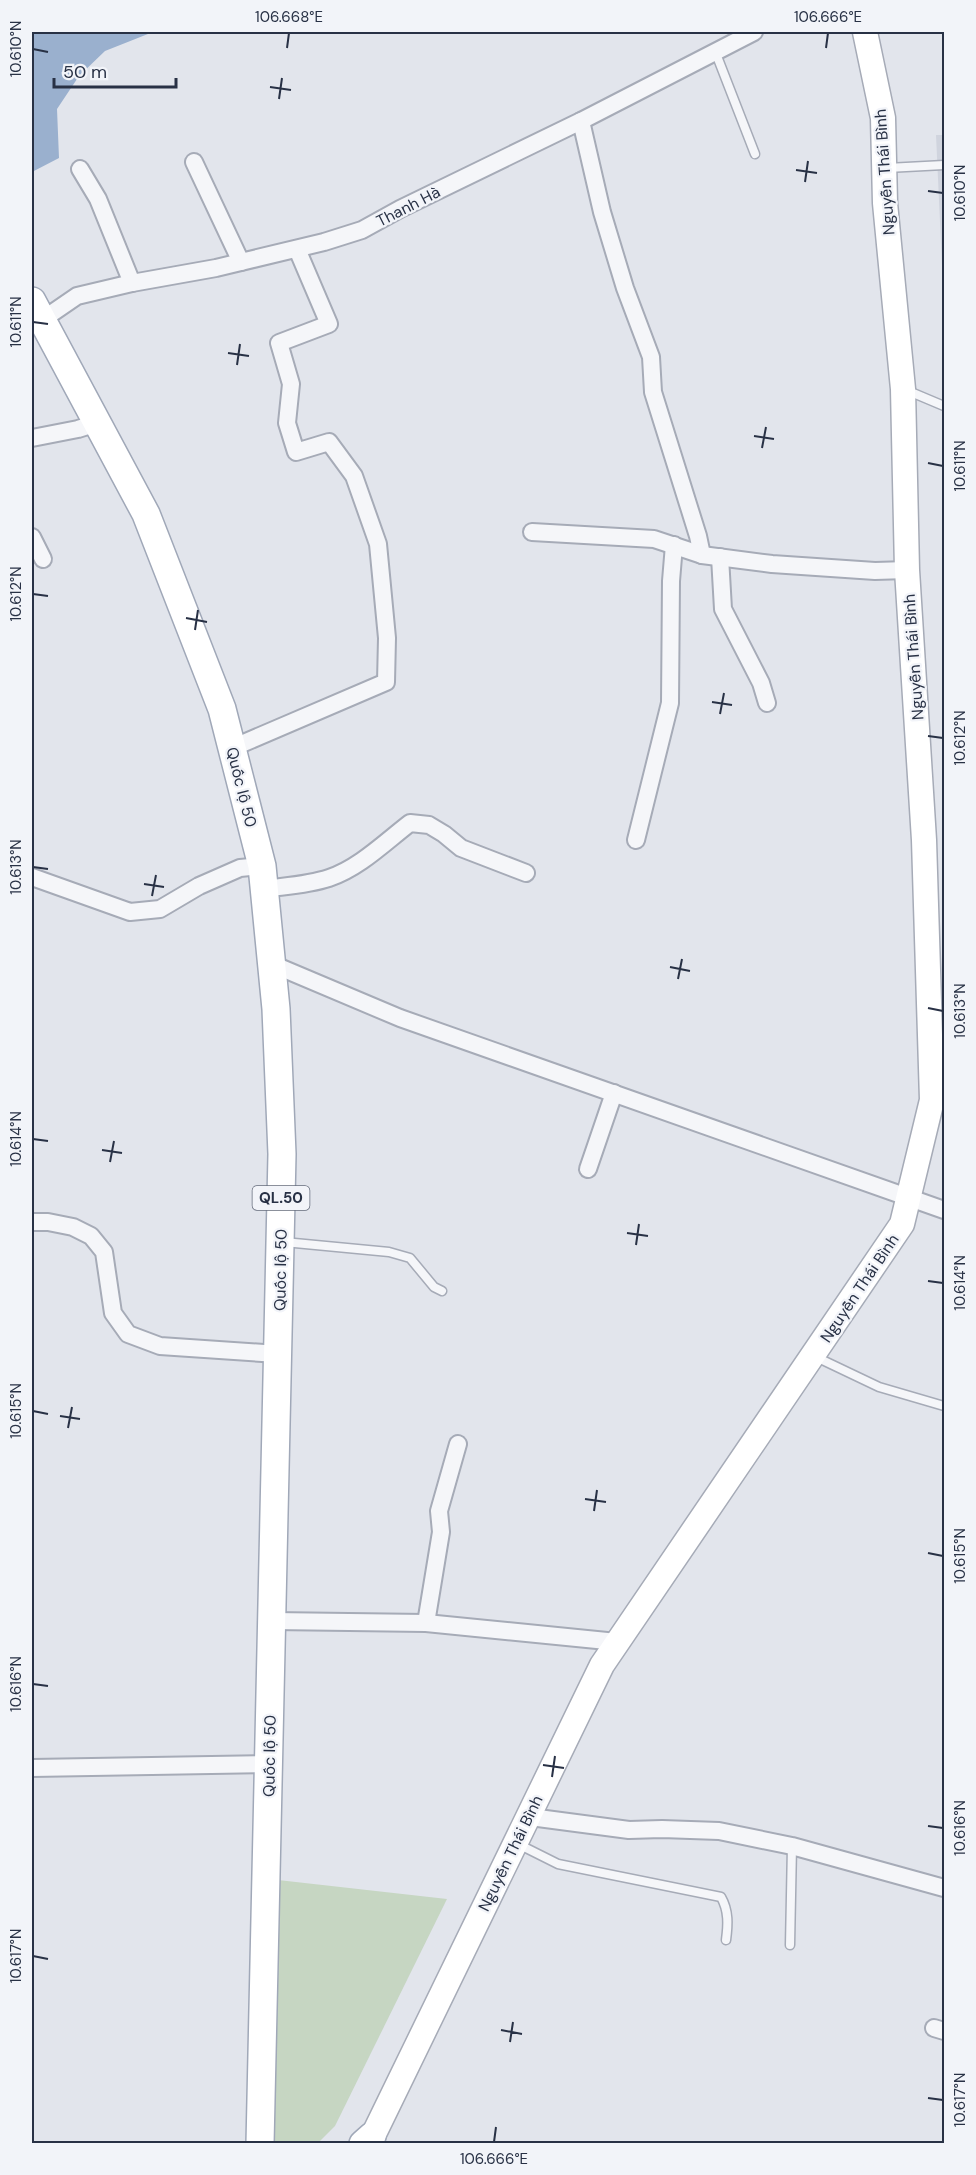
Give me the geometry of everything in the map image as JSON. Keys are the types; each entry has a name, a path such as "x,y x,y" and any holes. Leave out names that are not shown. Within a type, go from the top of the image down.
{"main road":[{"name":"Quốc lộ 50","path":"37,310 146,514 222,709 263,877 276,1009 282,1154 260,2144"}],"street":[{"name":"Thanh Hà","path":"37,310 77,296 324,243 362,230 754,32"},
{"name":"Nguyễn Thái Bình","path":"368,2141 602,1665 902,1224 932,1100 924,840 907,570 903,389 885,203 883,118 865,32"},
{"path":"581,121 602,212 625,288 651,357 653,392 702,555"},
{"path":"194,162 240,262"},
{"path":"80,169 98,199 132,283"},
{"path":"232,748 386,682 387,638 378,544 354,476 329,442 296,452 287,423 291,384 279,344 329,324 297,249"},
{"path":"32,438 97,423"},
{"path":"532,532 654,539 702,555 772,564 851,570 907,570"},
{"path":"32,537 43,559"},
{"path":"636,840 670,703 671,581 674,545"},
{"path":"720,557 723,609 761,684 767,703"},
{"path":"32,877 130,912 160,909 199,886 240,868 263,877 314,882 358,864 410,823 429,825 461,848 526,873"},
{"path":"272,964 400,1018 945,1210"},
{"path":"588,1169 614,1093"},
{"path":"32,1222 48,1222 73,1227 91,1236 104,1252 113,1313 128,1334 160,1346 278,1354"},
{"path":"426,1623 441,1532 439,1511 458,1443"},
{"path":"272,1621 426,1623 618,1642"},
{"path":"32,1768 268,1764"},
{"path":"529,1814 538,1818 629,1830 719,1832 792,1846 945,1888"}],"lane":[{"path":"715,51 755,154"},
{"path":"884,168 945,165"},
{"path":"903,389 945,406"},
{"path":"280,1242 389,1252 410,1258 434,1287 442,1292"},
{"path":"812,1356 879,1387 945,1406"},
{"path":"515,1842 558,1864 721,1897 726,1905 728,1919 726,1940"},
{"path":"790,1945 792,1846"}],"shaded area":[{"path":"936,135 944,135 944,309"}],"green space":[{"path":"278,1880 447,1899 335,2126 318,2143 271,2143"}],"water":[{"path":"32,32 153,32 105,51 79,76 57,109 59,158 32,172"}]}
